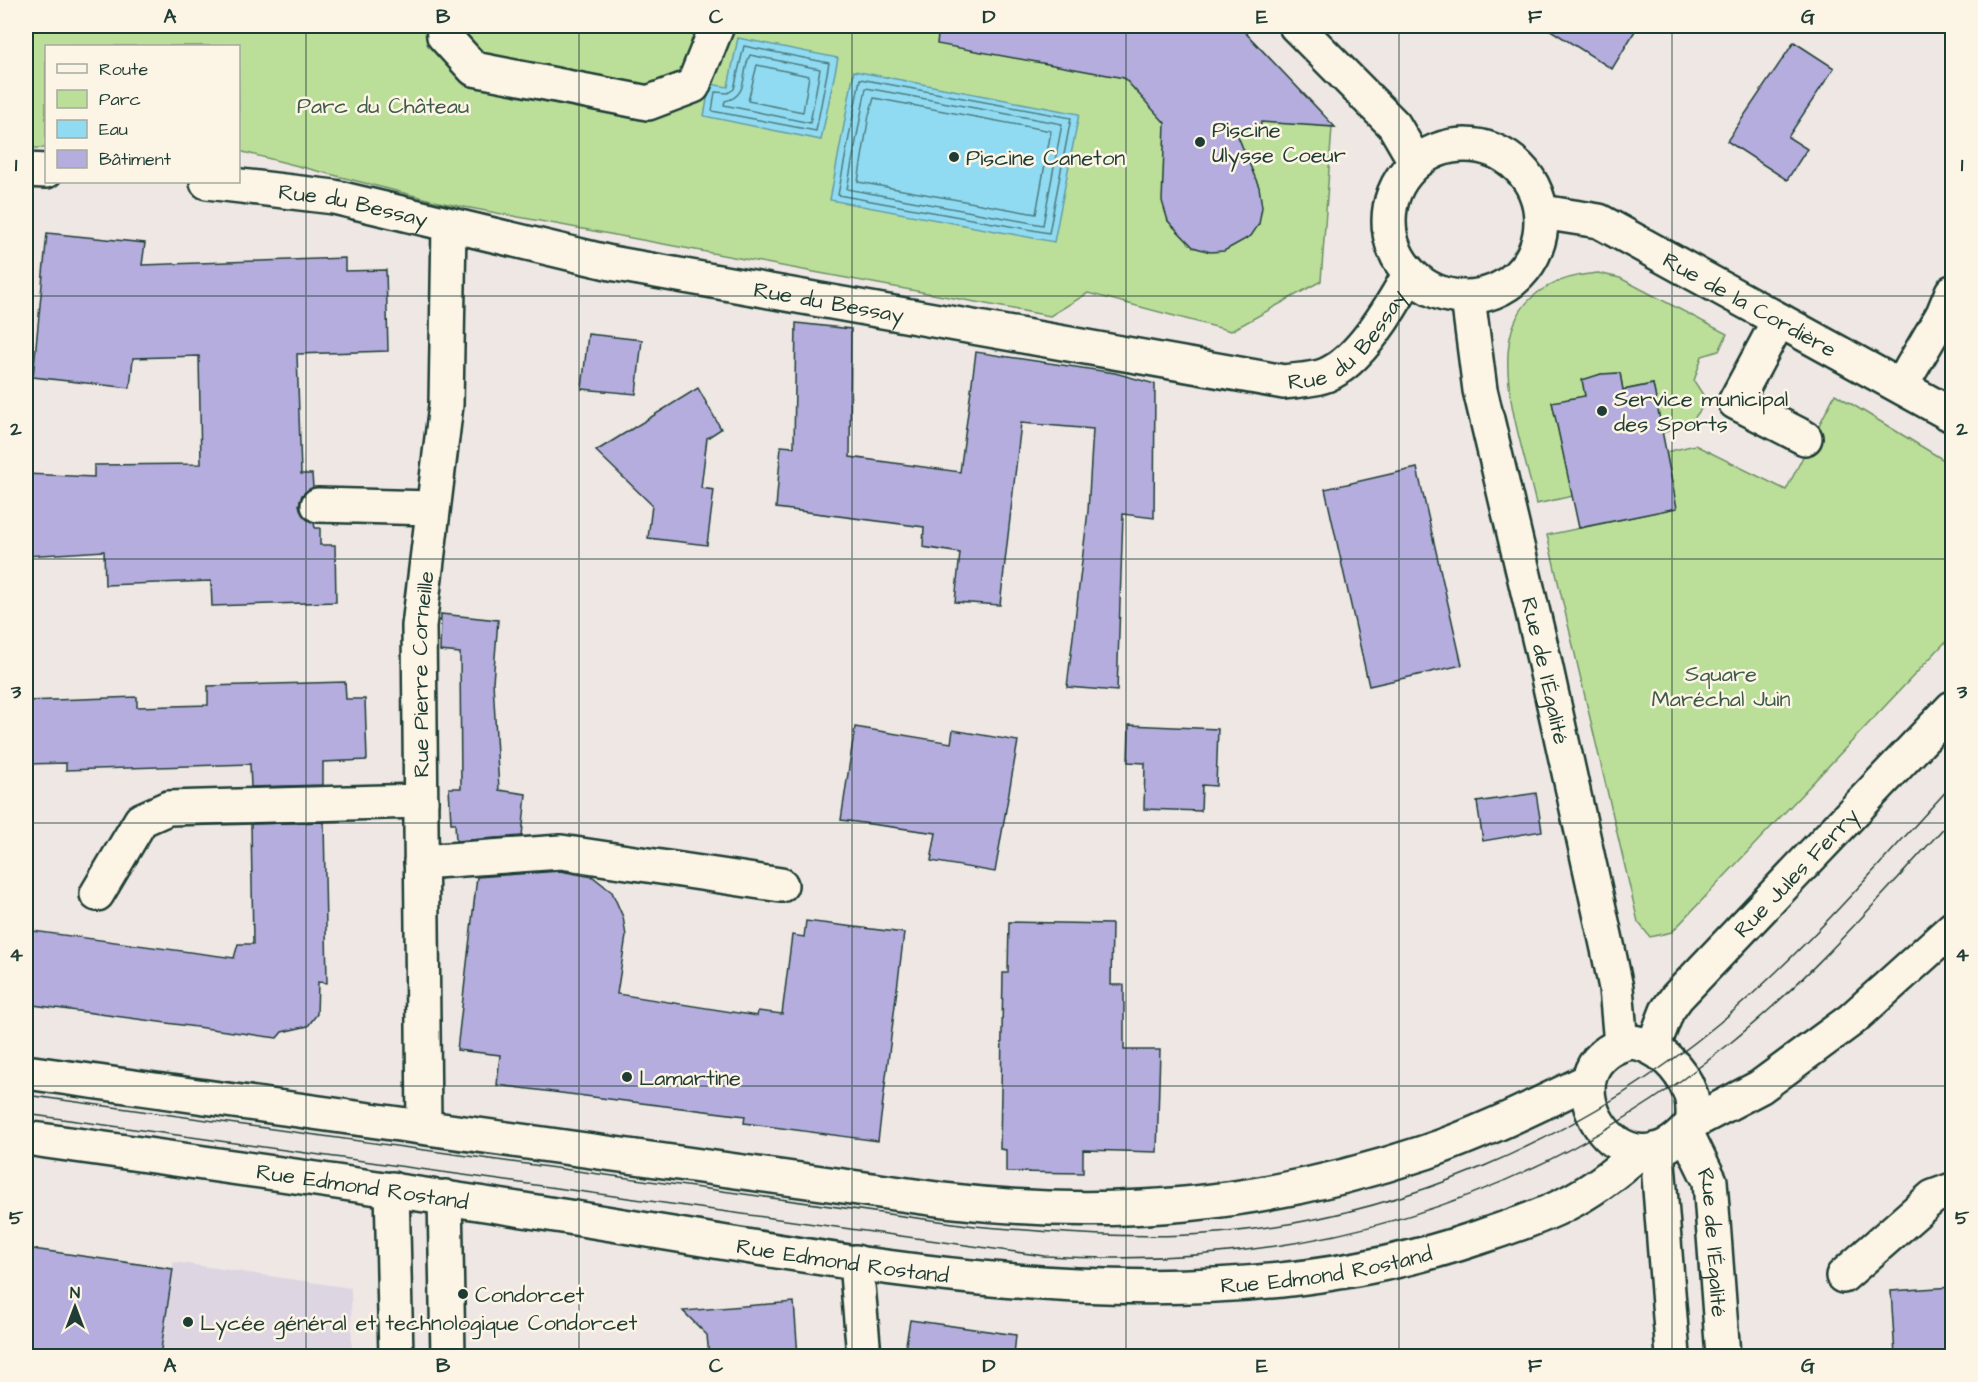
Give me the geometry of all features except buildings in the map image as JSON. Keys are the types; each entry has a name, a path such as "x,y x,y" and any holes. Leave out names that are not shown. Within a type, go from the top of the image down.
{"street":[{"path":"443,26 444,36 474,69 648,103 693,86 717,26"},
{"path":"1296,26 1394,125 1415,161"},
{"path":"1478,145 1508,157 1531,181 1542,212 1535,253 1508,285 1468,298 1436,293 1409,275 1389,237 1391,196 1415,161 1445,146 1478,145"},
{"path":"26,170 45,171"},
{"name":"Rue du Bessay","path":"215,183 334,197 611,263 1284,382 1326,375 1353,355 1393,303 1409,275"},
{"name":"Rue de la Cordière","path":"1542,212 1599,221 1953,414"},
{"name":"Rue Pierre Corneille","path":"424,1126 419,626 446,405 450,225"},
{"path":"1901,386 1943,314 1953,292"},
{"name":"Rue de l'Égalité","path":"1468,298 1480,390 1543,655 1617,988 1621,1044"},
{"path":"1779,320 1735,402 1805,438"},
{"path":"318,505 432,508"},
{"name":"Rue Jules Ferry","path":"1653,1047 1667,1011 1677,997 1953,708"},
{"path":"98,894 141,820 168,808 421,801"},
{"path":"421,862 561,852 781,885"},
{"path":"1690,1127 1691,1094 1677,1070 1653,1047 1642,1043 1621,1044 1598,1059 1588,1081 1592,1112 1605,1132 1621,1147 1648,1151 1690,1127 1760,1087 1851,1020 1953,929"},
{"path":"26,1071 953,1202 1082,1210 1135,1209 1233,1200 1366,1170 1428,1151 1481,1130 1588,1081"},
{"name":"Rue de l'Égalité","path":"1690,1127 1710,1181 1723,1356"},
{"name":"Rue Edmond Rostand","path":"26,1138 392,1189 856,1262 992,1280 1098,1285 1226,1284 1331,1273 1407,1260 1531,1221 1559,1209 1607,1181 1648,1151"},
{"name":"Rue de l'Égalité","path":"1648,1151 1673,1356"},
{"path":"392,1189 396,1356"},
{"path":"1843,1276 1934,1197 1953,1190"},
{"path":"445,1197 448,1356"},
{"path":"856,1262 864,1356"}],"shaded area":[{"name":"Lycée général et technologique Condorcet","path":"26,1248 172,1269 174,1262 351,1288 352,1356 26,1356"}],"green space":[{"name":"Parc du Château","path":"26,26 1239,26 1321,112 1332,127 1321,281 1231,331 1088,293 1050,316 443,203 240,151 240,45 45,45 45,148 26,148"},
{"path":"1598,273 1620,278 1727,334 1719,351 1702,356 1694,381 1707,401 1690,424 1662,433 1653,384 1623,390 1620,373 1601,374 1583,382 1585,396 1552,402 1573,496 1536,504 1510,396 1508,360 1512,328 1527,302 1555,283"},
{"name":"Square Maréchal Juin","path":"1835,394 1952,465 1952,635 1672,932 1650,937 1638,922 1547,535 1676,508 1666,452 1695,445 1786,490"}],"water":[{"path":"738,38 838,58 821,140 704,116 710,84 728,87"},
{"name":"Piscine Caneton","path":"854,71 1079,114 1054,242 830,200"}],"tram line":[{"path":"26,1095 975,1226 1066,1233 1157,1236 1218,1233 1286,1224 1353,1210 1419,1191 1484,1166 1547,1137 1607,1103 1664,1065 1750,997 1810,939 1952,785"},
{"path":"26,1114 1044,1256 1139,1258 1231,1252 1320,1238 1407,1216 1491,1186 1573,1148 1652,1100 1729,1044 1759,1019 1845,936 1952,819"}],"place":[{"name":"Piscine Ulysse Coeur","path":"1200,142"},
{"name":"Piscine Caneton","path":"954,157"},
{"name":"Service municipal des Sports","path":"1602,411"},
{"name":"Lamartine","path":"627,1077"},
{"name":"Condorcet","path":"463,1294"},
{"name":"Lycée général et technologique Condorcet","path":"188,1322"}]}
